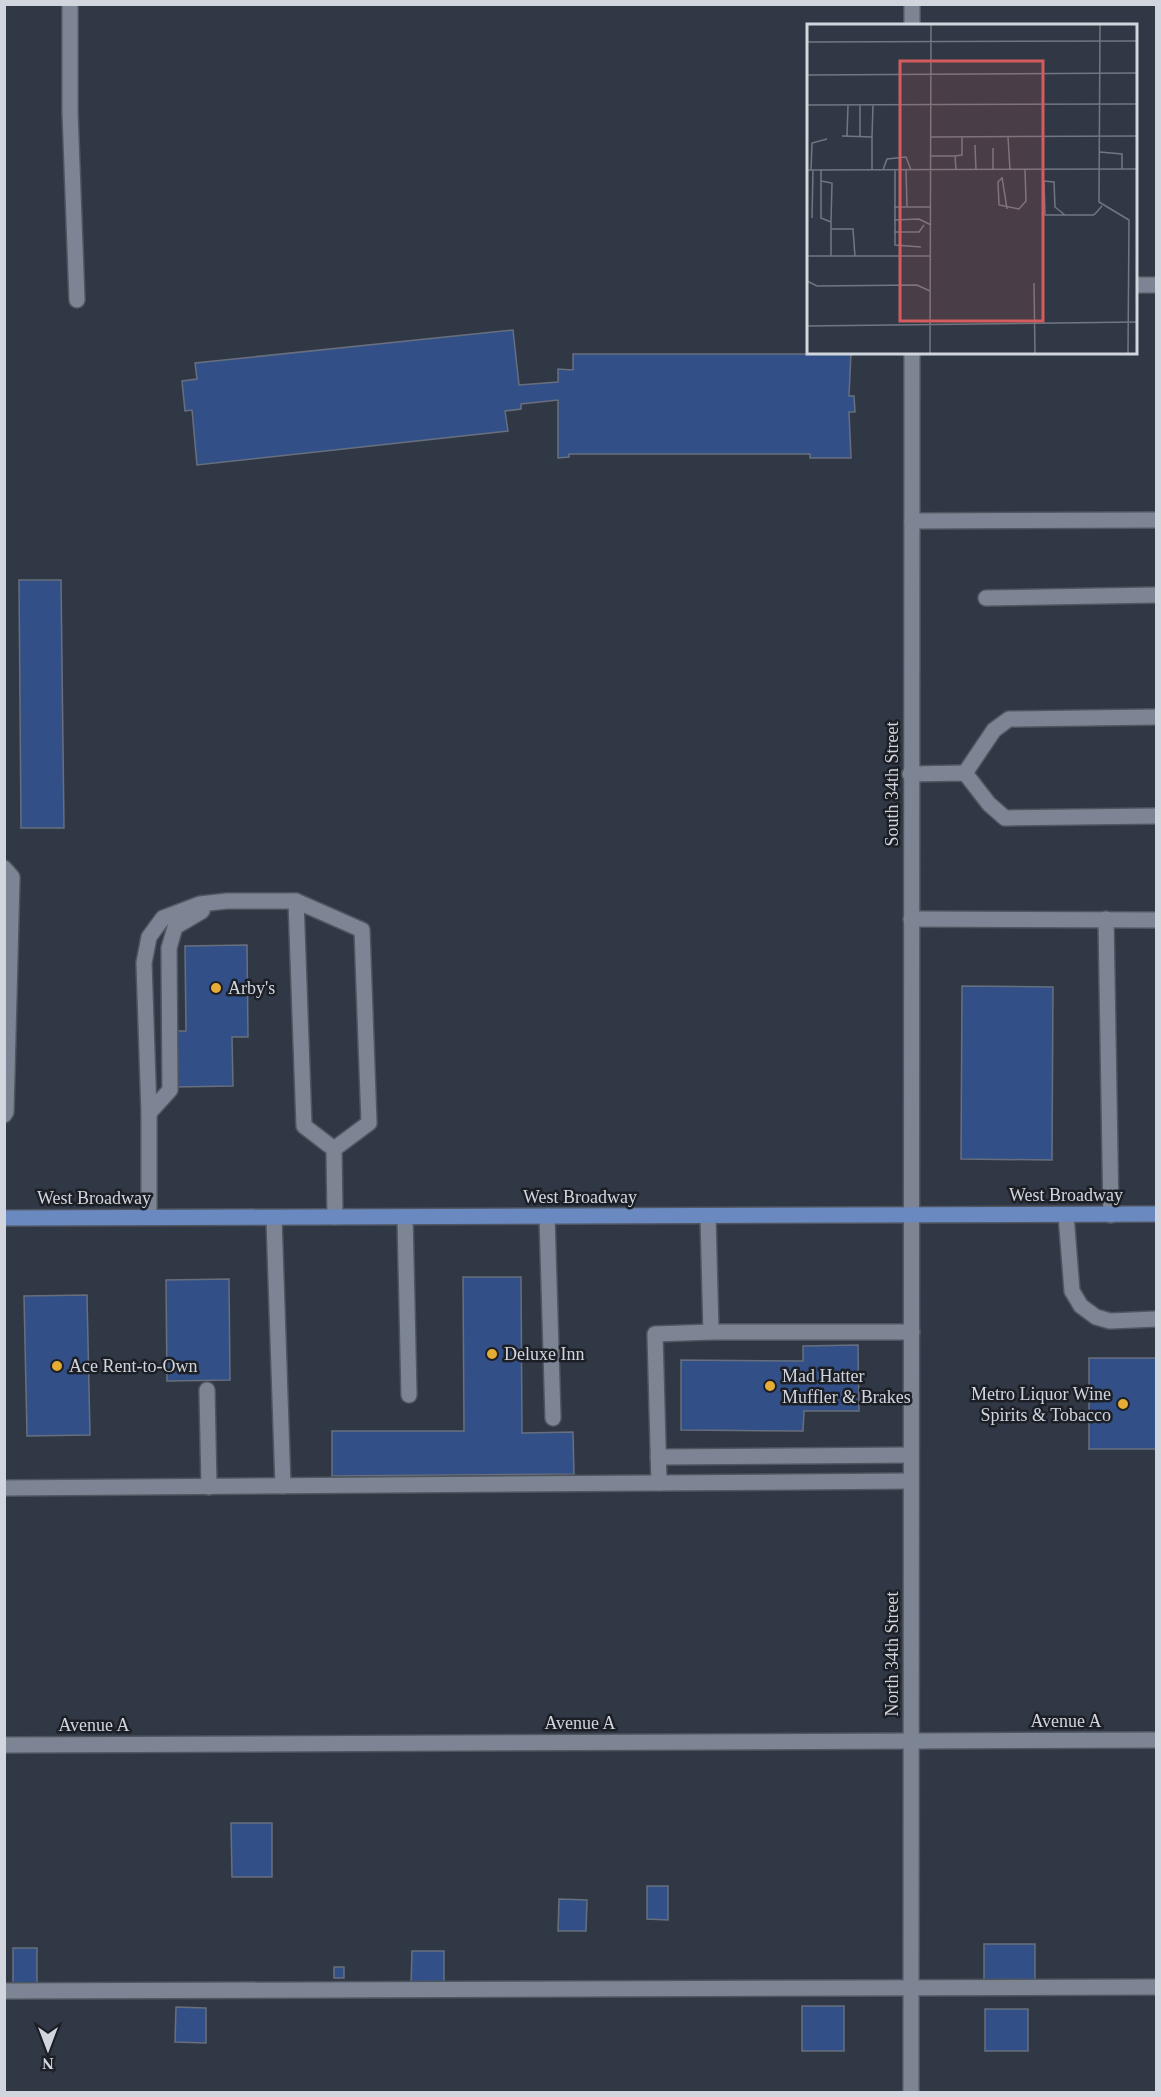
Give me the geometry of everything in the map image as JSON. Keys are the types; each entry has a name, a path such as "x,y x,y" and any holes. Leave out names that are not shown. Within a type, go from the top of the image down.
{"main road":[{"name":"West Broadway","path":"4,1218 274,1219 1156,1214"}],"street":[{"path":"70,4 70,112 77,300"},
{"path":"912,4 912,24"},
{"path":"1137,285 1156,285"},
{"name":"South 34th Street","path":"912,354 910,774 912,1215"},
{"path":"912,521 1156,520"},
{"path":"986,598 1156,595"},
{"path":"965,773 994,730 1009,719 1156,717"},
{"path":"910,774 965,773"},
{"path":"965,773 989,804 1005,818 1156,816"},
{"path":"4,1115 6,1112 8,873"},
{"path":"296,900 304,1126 334,1149"},
{"path":"149,1217 149,1113 144,963 149,937 163,918 200,904 227,901 296,900 362,930 369,1123 334,1149"},
{"path":"149,1113 170,1090 168,948 175,927 196,914 227,901"},
{"path":"911,919 1156,920"},
{"path":"1106,920 1111,1215"},
{"path":"334,1149 335,1217"},
{"name":"North 34th Street","path":"911,2092 912,1215"},
{"path":"1066,1215 1072,1291 1082,1306 1096,1317 1110,1321 1156,1319"},
{"path":"547,1216 553,1418"},
{"path":"708,1216 711,1332"},
{"path":"405,1217 409,1395"},
{"path":"274,1219 283,1486"},
{"path":"659,1483 655,1334 912,1332"},
{"path":"207,1390 209,1487"},
{"path":"658,1457 911,1455"},
{"path":"836,1456 836,1482"},
{"path":"4,1488 911,1481"},
{"name":"Avenue A","path":"4,1745 1156,1740"},
{"path":"4,1991 1156,1987"}],"building":[{"path":"513,330 519,385 558,382 558,369 573,370 573,354 851,354 849,396 854,396 855,412 849,412 851,458 810,458 810,454 569,454 569,457 558,458 558,400 521,404 521,409 505,411 508,431 197,465 192,410 185,411 182,381 197,379 195,363"},
{"path":"19,580 61,580 64,828 21,828"},
{"name":"Arby's","path":"247,945 248,1037 232,1037 233,1086 175,1087 174,1031 186,1031 185,946"},
{"path":"962,986 1053,987 1052,1160 961,1159"},
{"name":"Deluxe Inn","path":"463,1277 521,1277 522,1433 573,1432 574,1474 332,1476 332,1431 464,1431"},
{"path":"229,1279 230,1380 167,1381 166,1280"},
{"name":"Ace Rent-to-Own","path":"87,1295 90,1435 27,1436 24,1296"},
{"name":"Mad Hatter Muffler & Brakes","path":"858,1345 859,1411 804,1411 803,1431 681,1430 681,1360 803,1361 803,1346"},
{"name":"Metro Liquor Wine Spirits & Tobacco","path":"1089,1358 1156,1358 1156,1449 1089,1449"},
{"path":"231,1823 272,1823 272,1877 232,1877"},
{"path":"647,1886 668,1886 668,1920 647,1919"},
{"path":"559,1899 587,1900 586,1931 558,1931"},
{"path":"984,1944 1035,1944 1035,1983 984,1983"},
{"path":"13,1948 37,1948 37,1985 13,1985"},
{"path":"412,1951 444,1951 444,1987 411,1987"},
{"path":"334,1967 344,1967 344,1978 334,1978"},
{"path":"802,2006 844,2006 844,2051 802,2051"},
{"path":"176,2007 206,2008 206,2043 175,2042"},
{"path":"985,2009 1028,2009 1028,2051 985,2051"}],"place":[{"name":"Arby's","path":"216,988"},
{"name":"Deluxe Inn","path":"492,1354"},
{"name":"Ace Rent-to-Own","path":"57,1366"},
{"name":"Mad Hatter Muffler & Brakes","path":"770,1386"},
{"name":"Metro Liquor Wine Spirits & Tobacco","path":"1123,1404"}]}
